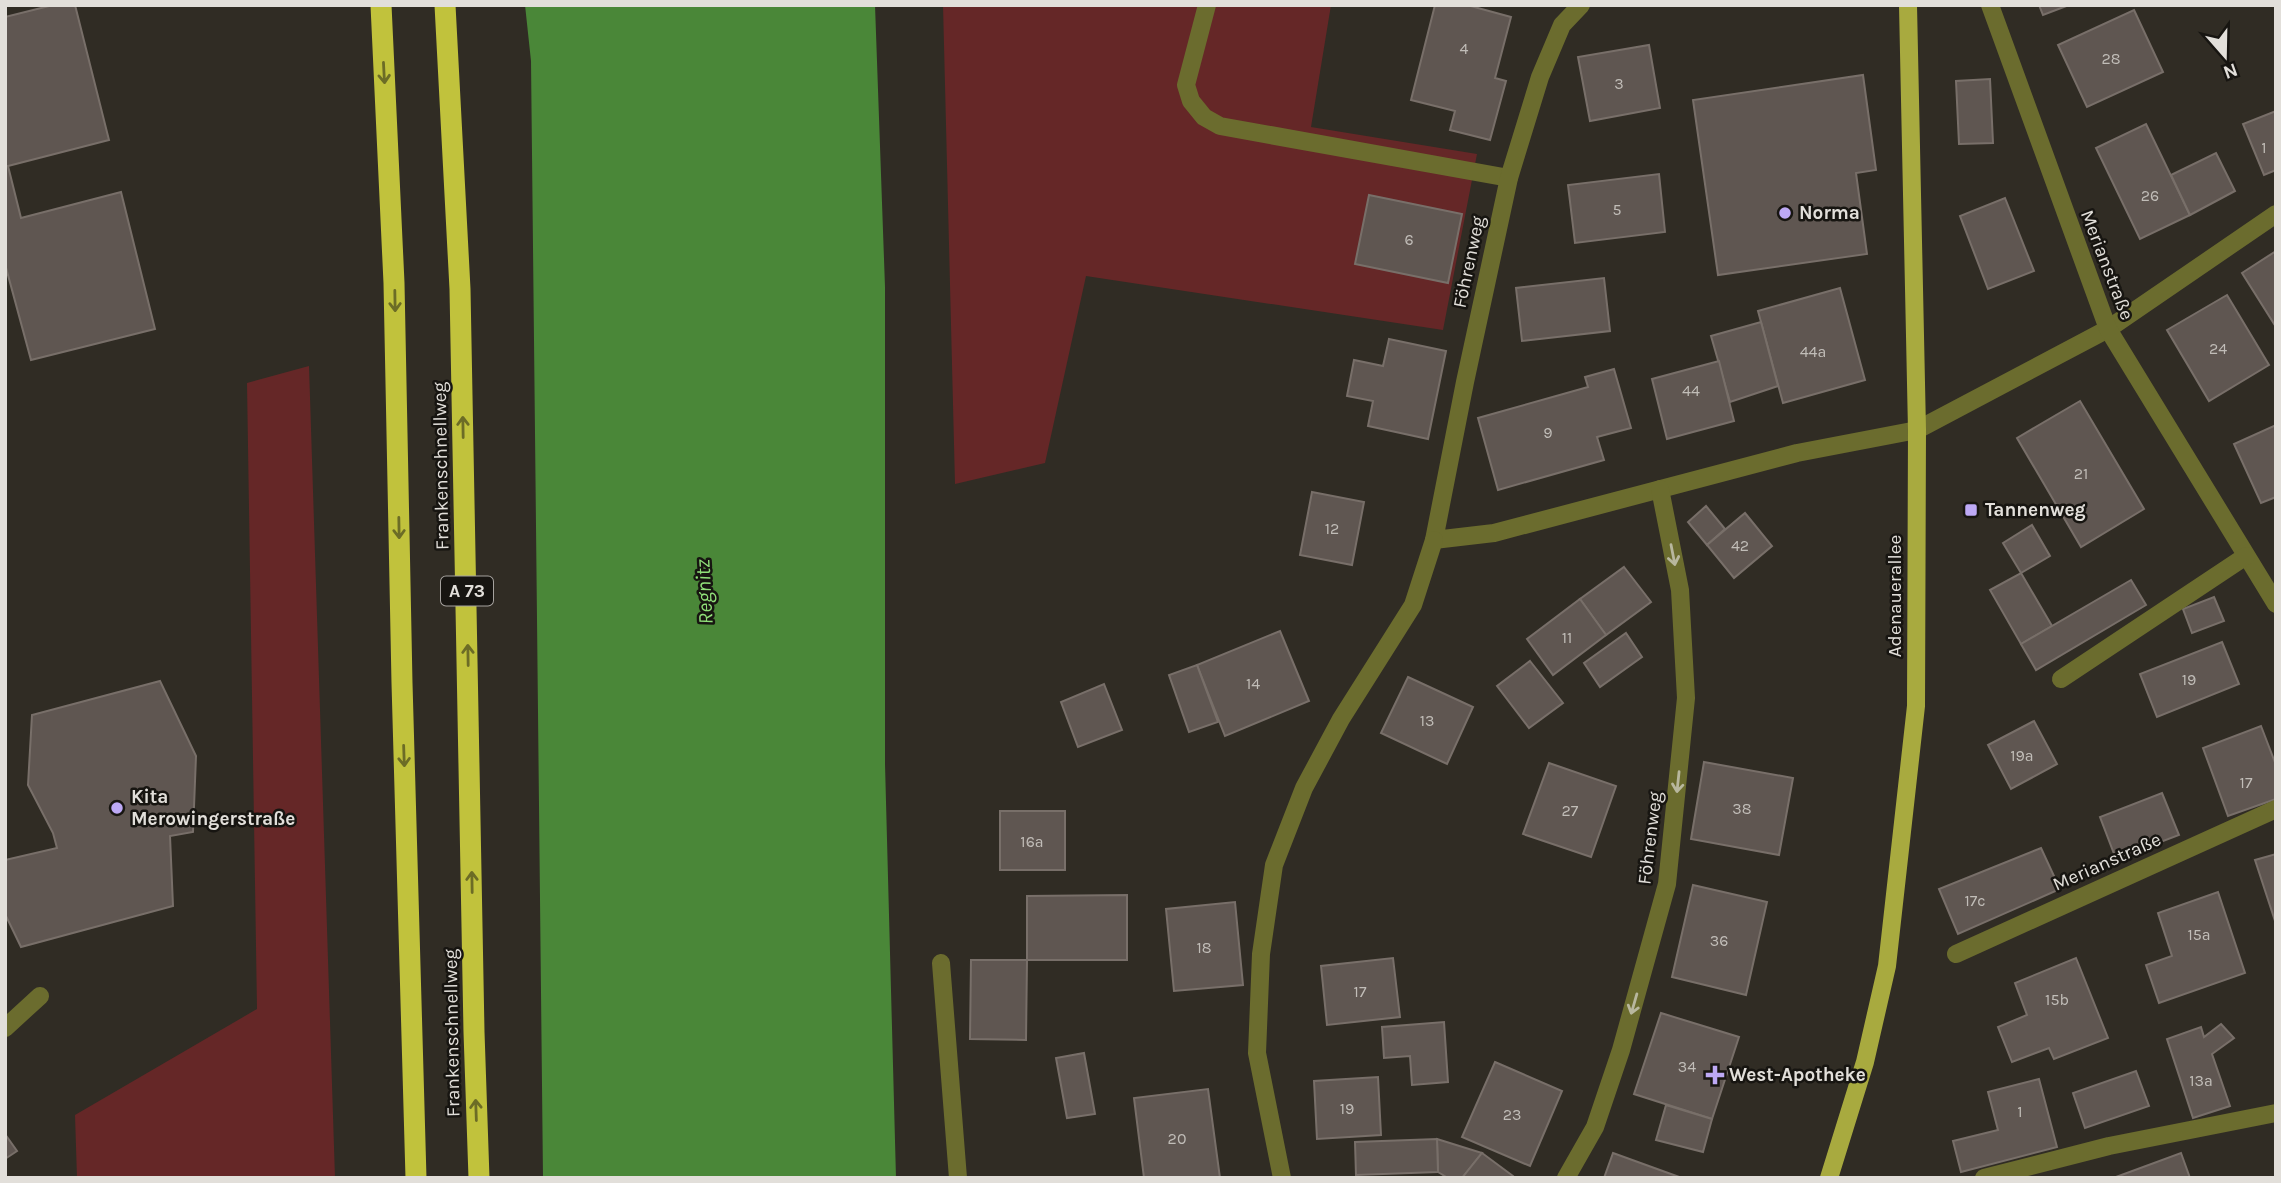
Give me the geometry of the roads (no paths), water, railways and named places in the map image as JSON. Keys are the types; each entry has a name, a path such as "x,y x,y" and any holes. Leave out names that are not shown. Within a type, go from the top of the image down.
{"highway":[{"name":"Frankenschnellweg","path":"381,5 394,283 401,669 416,1178"},
{"name":"Frankenschnellweg","path":"445,5 460,289 479,1178"}],"main road":[{"name":"Adenauerallee","path":"1829,1178 1865,1062 1887,966 1916,706 1917,430 1908,5"}],"street":[{"path":"1207,5 1185,85 1191,101 1204,117 1220,125 1509,178"},
{"name":"Föhrenweg","path":"1282,1178 1257,1053 1261,954 1274,865 1310,776 1341,719 1413,606 1434,540 1509,178 1540,77 1562,25 1581,5"},
{"name":"Merianstraße","path":"1990,5 2108,329 2276,604"},
{"path":"1434,540 1494,533 1797,453 1917,430 2108,329 2276,214"},
{"name":"Föhrenweg","path":"1566,1178 1595,1127 1621,1050 1668,884 1686,698 1680,590 1660,489"},
{"path":"2061,679 2246,556"},
{"name":"Merianstraße","path":"1956,954 2276,809"},
{"path":"941,964 958,1178"},
{"path":"5,1028 40,996"},
{"path":"1984,1178 2109,1146 2276,1113"}],"water":[{"name":"Regnitz","path":"525,5 875,5 885,287 885,764 896,1178 543,1178 531,61"}],"place":[{"name":"Norma","path":"1785,213"},
{"name":"Tannenweg","path":"1971,510"},
{"name":"Kita Merowingerstraße","path":"117,808"},
{"name":"West-Apotheke","path":"1715,1075"}]}
